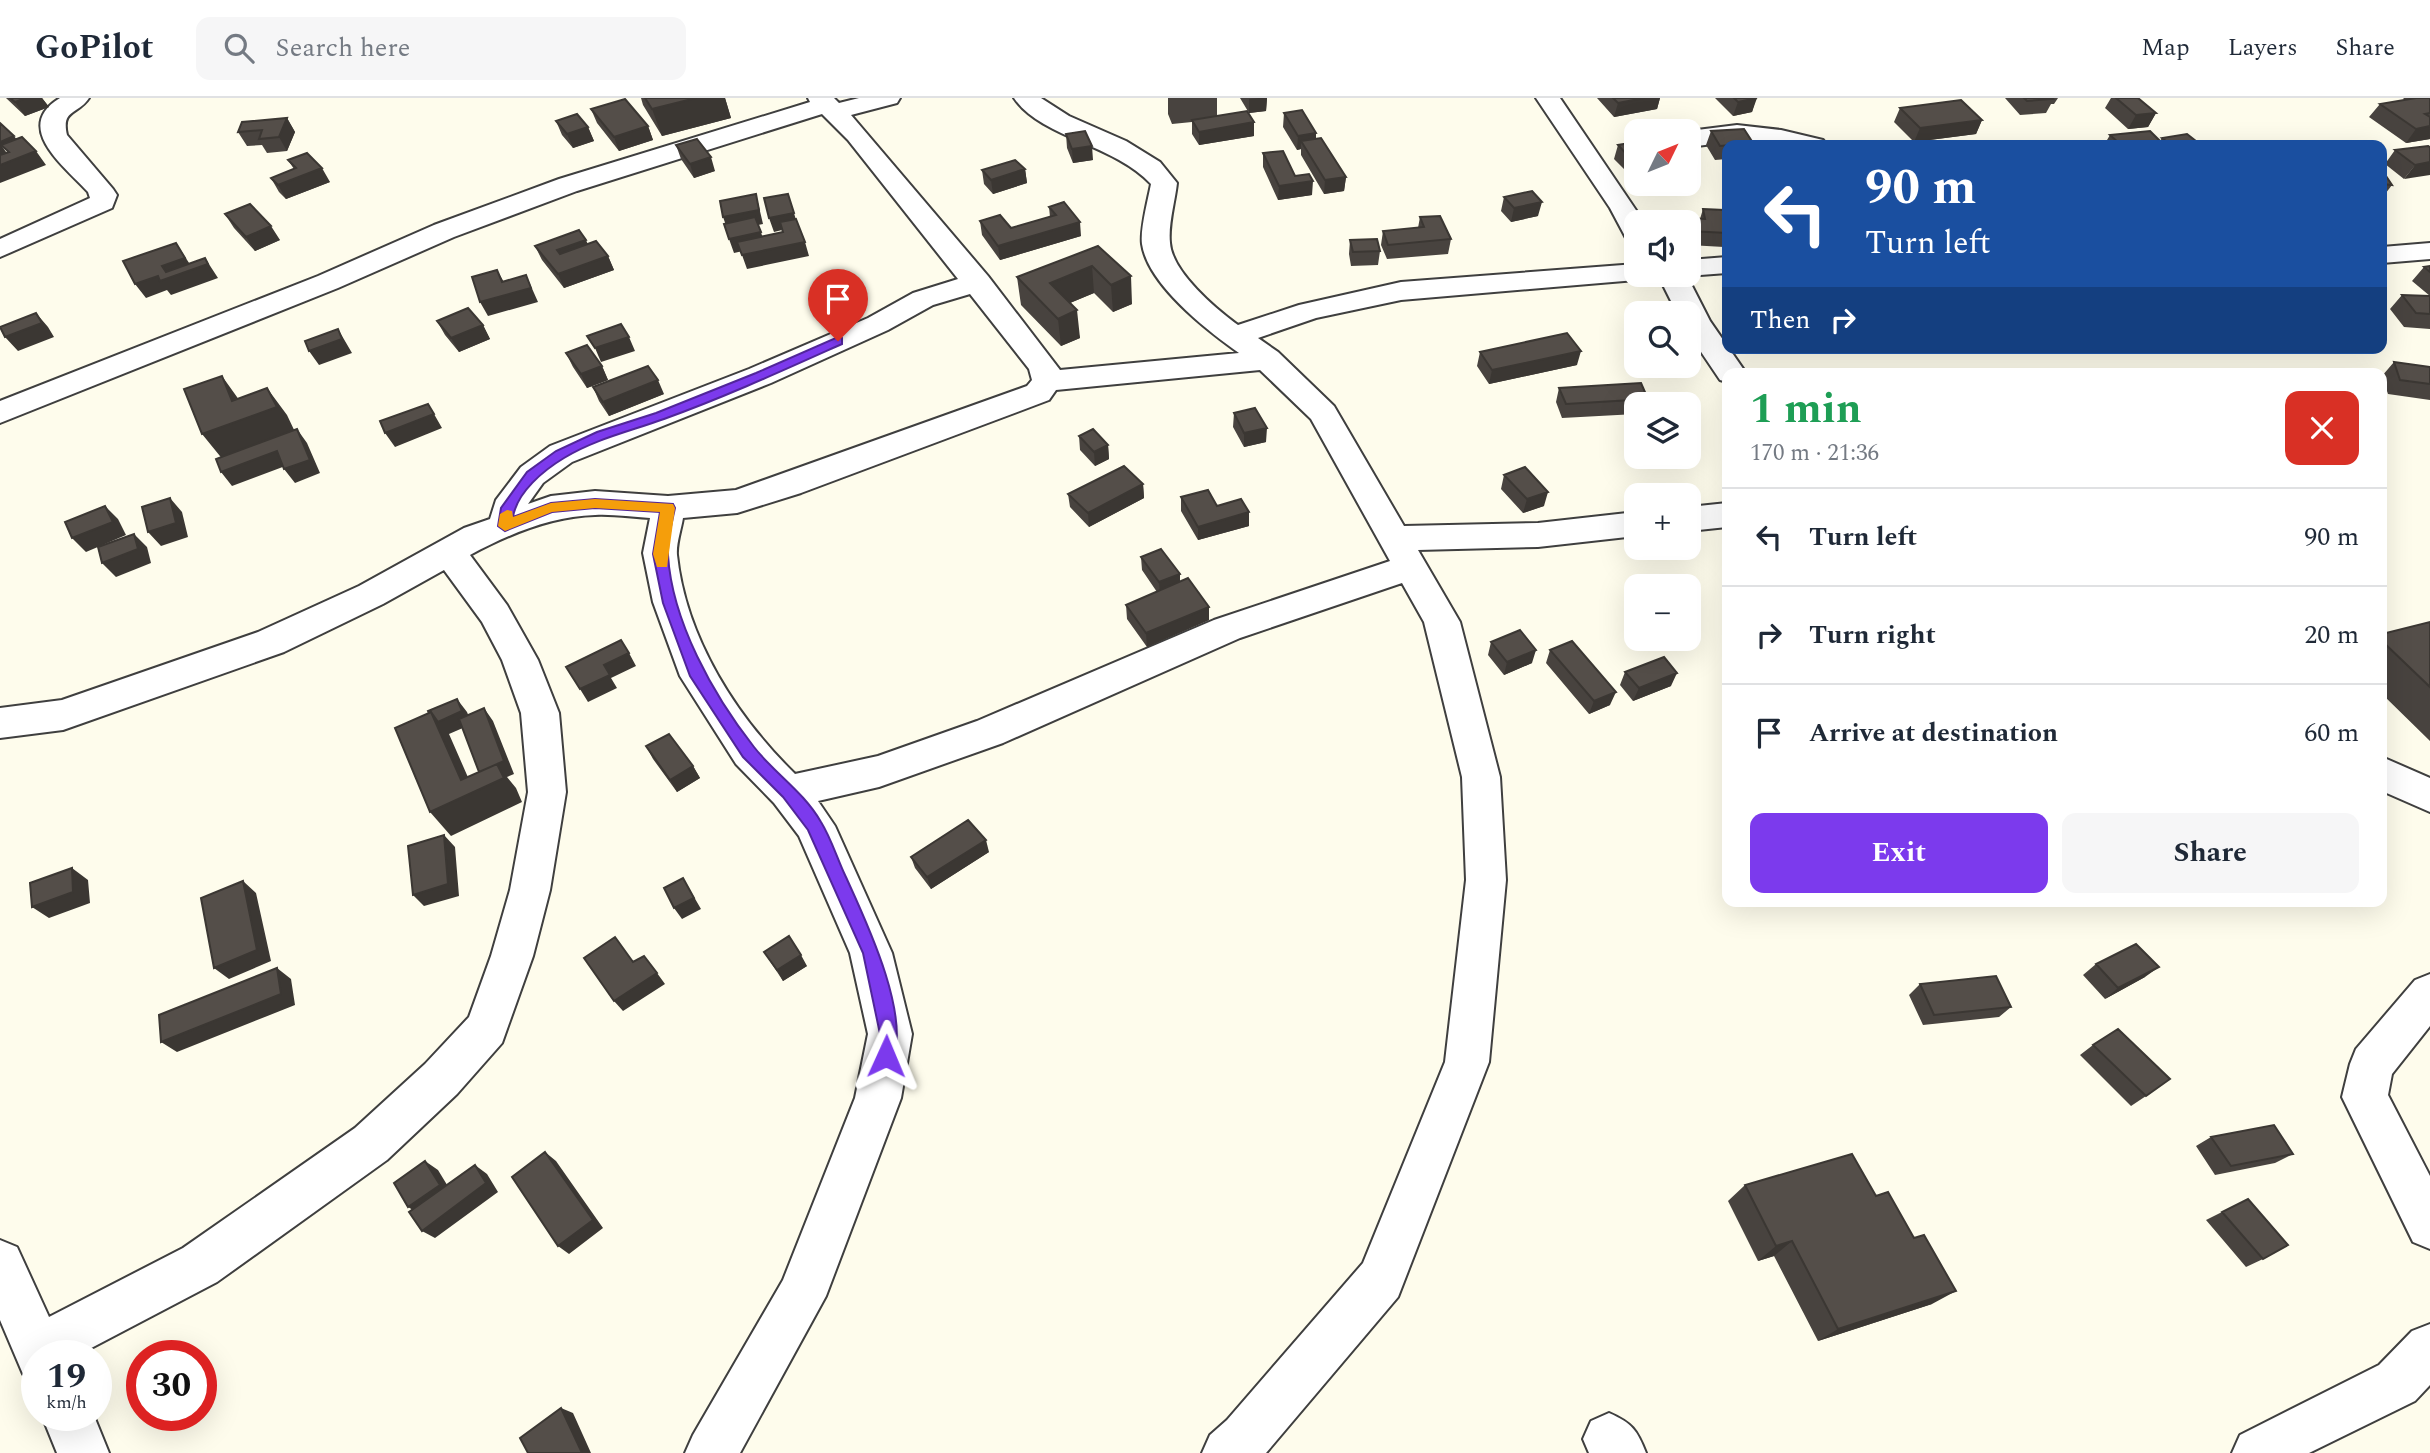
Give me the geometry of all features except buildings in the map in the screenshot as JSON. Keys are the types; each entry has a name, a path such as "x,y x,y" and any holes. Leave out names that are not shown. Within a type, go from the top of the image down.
{"street":[{"path":"0,249 103,202 104,195 99,187 87,172 69,158 52,135 51,124 55,113 78,98"},
{"path":"0,414 328,282 444,232 568,185 827,105 888,98"},
{"path":"1026,98 1042,113 1073,130 1128,152 1152,167 1164,183 1156,244 1170,275 1209,318 1267,359 1323,413 1442,622 1481,777 1486,880 1467,1062 1381,1279 1245,1438 1228,1453"},
{"path":"1548,98 1624,210"},
{"path":"827,105 857,135 978,282 1044,367 1047,381"},
{"path":"1701,137 1745,131 1796,140"},
{"path":"1586,157 1620,151"},
{"path":"2387,255 2430,251"},
{"path":"1701,267 1722,265"},
{"path":"1235,336 1310,311 1401,291 1624,273"},
{"path":"505,526 508,508 532,475 561,454 760,376 878,324 923,299 978,282"},
{"path":"1678,287 1696,323 1728,368"},
{"path":"0,723 63,715 271,642 371,595 476,537 551,508 595,503 668,508 737,501 789,485 1038,393 1047,381 1219,366 1267,359"},
{"path":"668,508 660,554 670,603 698,676 749,753 788,792 815,826 843,884 871,953 890,1034 878,1098 801,1296 711,1453"},
{"path":"1701,518 1722,516"},
{"path":"788,792 879,771 990,732 1403,552 1624,525"},
{"path":"62,1340 200,1265 371,1144 441,1079 487,1029 512,956 530,890 547,792 540,713 520,660 495,614 449,552"},
{"path":"2387,775 2430,796"},
{"path":"2430,994 2372,1064 2365,1097 2430,1225"},
{"path":"0,1264 35,1340"},
{"path":"2258,1453 2301,1429 2397,1384 2430,1349"},
{"path":"74,1431 83,1453"}],"slow traffic":[{"path":"507,514 505,526 551,508 595,503 668,508 660,554 662,563"}],"route":[{"path":"838,341 760,376 561,454 532,475 508,508 505,526 551,508 595,503 668,508 660,554 670,603 698,676 749,753 788,792 815,826 843,884 871,953 890,1034 886,1056"}]}
